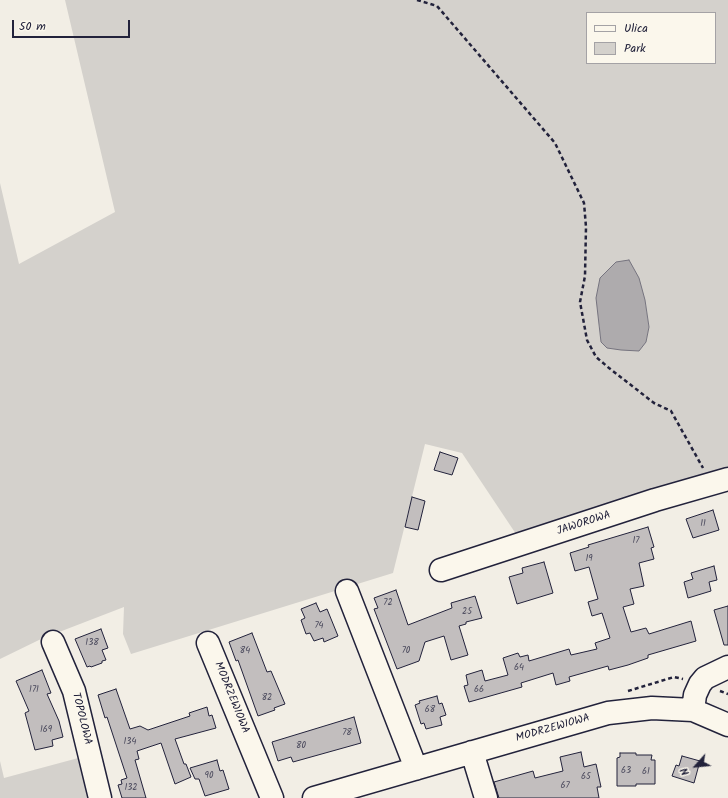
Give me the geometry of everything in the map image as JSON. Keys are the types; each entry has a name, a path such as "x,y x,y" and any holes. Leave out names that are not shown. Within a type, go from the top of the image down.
{"street":[{"name":"JAWOROWA","path":"441,570 655,500 720,482"},
{"path":"347,590 415,769"},
{"name":"TOPOLOWA","path":"53,642 74,691 100,798"},
{"name":"MODRZEWIOWA","path":"208,643 272,798"},
{"path":"693,710 695,695 700,684 705,678 728,667"},
{"name":"MODRZEWIOWA","path":"314,798 608,713 652,708 693,710 728,725"},
{"path":"472,752 486,798"}],"path":[{"path":"417,0 437,6 555,143 584,204 586,227 585,276 580,302 587,340 596,357 609,368 654,403 671,411 720,482"}],"green space":[{"path":"65,0 728,0 728,470 518,537 462,453 425,444 393,573 131,654 123,634 124,607 41,639 0,659 0,183 19,264 115,212","holes":["645,300 649,327 646,342 601,343 599,324"]},
{"path":"82,757 92,798 0,798 0,761 4,778"}],"shaded area":[{"path":"629,260 639,278 645,300 649,327 646,342 639,351 607,348 601,342 596,298 600,278 616,262"}],"building":[{"path":"440,452 458,458 452,475 434,470"},
{"path":"412,497 425,501 418,530 405,527"},
{"path":"713,510 719,530 693,538 686,519"},
{"path":"648,527 654,547 651,548 654,559 639,563 644,586 630,589 634,604 623,607 631,632 646,628 649,634 691,621 696,641 648,655 648,658 628,665 609,670 608,666 569,677 570,681 556,685 553,673 521,683 522,687 469,702 464,686 468,685 466,675 482,670 485,681 508,675 503,658 518,653 520,657 528,655 529,661 569,649 571,655 597,649 595,643 610,638 602,613 592,616 588,602 598,599 589,567 575,571 570,553 589,547 588,545"},
{"path":"544,562 553,593 517,604 509,577 523,573 522,568"},
{"path":"714,566 717,580 709,582 711,591 688,598 684,582 693,579 691,573"},
{"path":"396,590 408,625 452,608 451,603 475,596 482,618 466,622 466,624 459,626 468,655 451,660 444,636 425,642 419,661 397,669 374,609 378,608 374,598"},
{"path":"316,603 320,612 327,609 338,636 324,642 323,638 314,641 310,633 306,634 301,620 305,618 301,609"},
{"path":"728,606 728,645 724,645 714,610"},
{"path":"101,629 108,648 102,650 106,660 102,661 102,663 87,667 75,639"},
{"path":"252,633 267,672 271,671 285,704 274,708 275,710 258,716 238,660 236,661 229,642"},
{"path":"42,670 51,693 47,694 59,721 63,737 52,740 53,746 35,750 25,713 29,711 16,681"},
{"path":"116,689 130,729 140,726 148,730 190,716 189,713 207,707 209,716 212,715 216,728 175,739 184,764 186,764 191,777 175,784 161,743 137,751 139,759 135,760 146,798 122,798 118,785 122,784 121,780 127,778 107,717 105,718 98,695"},
{"path":"437,696 439,704 442,703 446,715 440,717 442,725 426,729 424,723 421,724 415,705 420,703 419,701"},
{"path":"354,717 361,743 293,762 291,757 278,761 272,742"},
{"path":"581,752 584,767 596,764 601,787 597,787 599,798 499,798 494,782 533,771 535,778 563,771 560,757"},
{"path":"620,753 652,755 651,760 655,760 655,784 617,786 617,758 620,757"},
{"path":"682,756 700,761 694,783 672,776 676,765 679,766"},
{"path":"217,760 220,771 223,770 229,789 205,796 199,779 195,779 190,768"}]}
